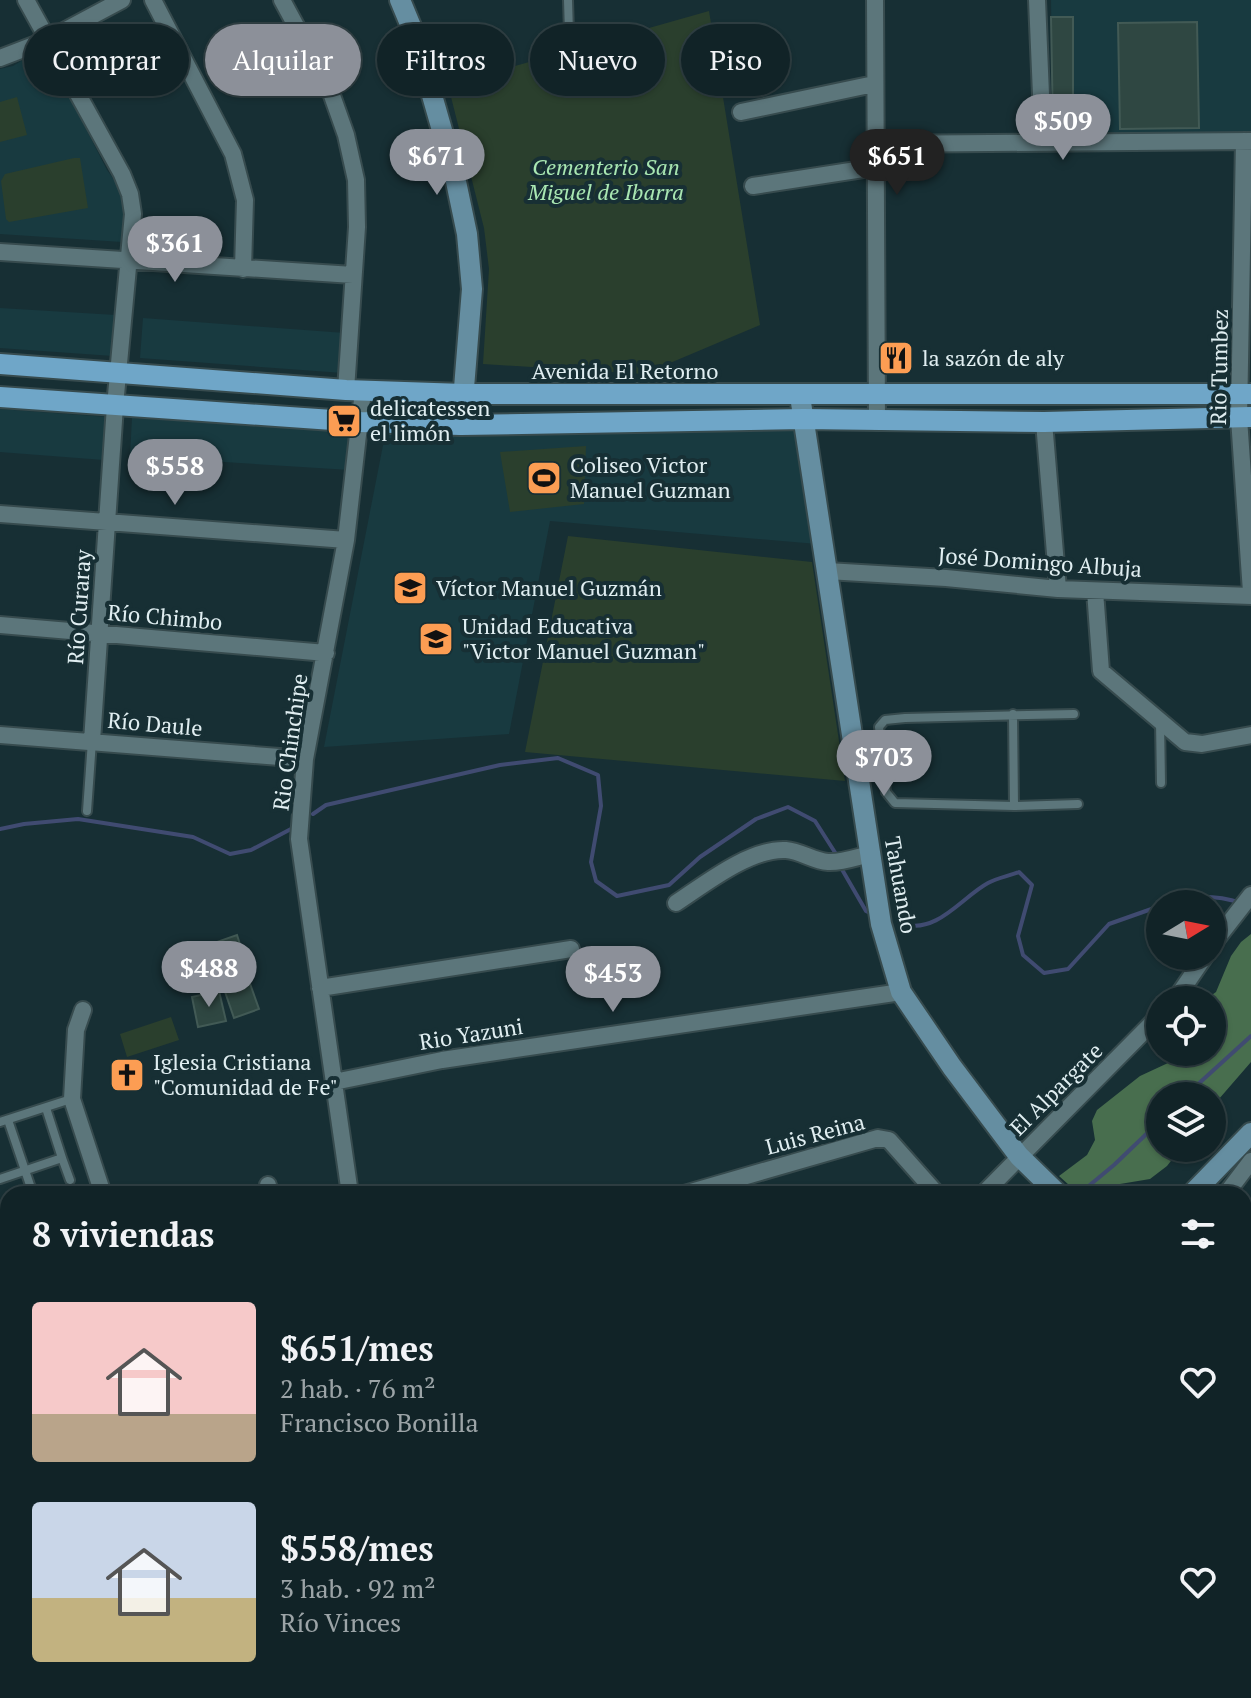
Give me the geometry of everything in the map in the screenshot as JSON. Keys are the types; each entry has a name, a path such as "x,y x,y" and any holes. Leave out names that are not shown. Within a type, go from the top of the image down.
{"main road":[{"name":"Avenida El Retorno","path":"0,364 355,391 463,394 1246,394"},
{"path":"0,397 361,422 461,425 803,419 1044,422 1245,418"}],"street":[{"name":"Río Curaray","path":"26,0 39,24"},
{"path":"77,24 122,0"},
{"path":"153,0 233,154 245,200 243,269"},
{"name":"Rio Chinchipe","path":"282,0 329,87 346,135 356,180 357,227 353,275 355,391 361,422 346,540 305,759 299,839 349,1186"},
{"path":"400,0 420,51 454,172 467,234 472,289 461,425"},
{"path":"875,0 877,422"},
{"path":"1037,0 1043,142"},
{"path":"0,58 24,49"},
{"path":"741,112 874,84"},
{"name":"Río Curaray","path":"79,96 109,148 130,194 133,214 115,406 92,741"},
{"path":"876,144 1247,141"},
{"name":"Rio Tumbez","path":"1247,141 1245,418 1251,594"},
{"path":"753,186 876,167"},
{"path":"0,252 353,275"},
{"name":"Tahuando","path":"800,396 881,924 901,992 952,1067 1024,1161 1050,1186"},
{"path":"1044,422 1058,589"},
{"path":"0,514 346,540"},
{"name":"José Domingo Albuja","path":"827,571 1058,589 1251,594"},
{"path":"1095,591 1101,671 1185,742 1193,744 1251,735"},
{"name":"Río Chimbo","path":"0,625 326,653"},
{"name":"Río Daule","path":"0,735 305,759"},
{"path":"676,903 730,868 770,851 785,850 831,862 870,854"},
{"path":"1226,924 1251,895"},
{"path":"320,988 571,949"},
{"name":"Rio Yazuni","path":"334,1082 442,1060 901,992"},
{"path":"83,1010 76,1030 72,1099 100,1186"},
{"name":"El Alpargate","path":"993,1186 1024,1161 1146,1030"},
{"path":"1200,1186 1251,1133"},
{"name":"Luis Reina","path":"712,1186 878,1138 889,1140 930,1186"},
{"path":"1245,1178 1251,1161"}],"lane":[{"path":"568,0 569,24"},
{"path":"1013,714 1014,806"},
{"path":"1074,714 885,720 879,727 886,792 895,803 1078,804"},
{"path":"1160,720 1161,783"},
{"name":"Río Curaray","path":"87,811 92,741"},
{"path":"856,762 881,759"},
{"path":"30,1186 4,1121 72,1099"},
{"path":"46,1108 70,1180"},
{"path":"0,1179 62,1158"}],"shaded area":[{"path":"1051,0 1251,0 1251,133 1053,132"},
{"path":"24,59 24,96 69,96 107,170 123,192 125,228 122,242 0,234 0,69"},
{"path":"0,308 116,315 113,356 0,348"},
{"path":"143,318 345,333 343,373 140,358"},
{"path":"0,409 107,417 104,460 0,452"},
{"path":"132,418 352,432 350,470 130,456"},
{"name":"Unidad Educativa \"Victor Manuel Guzman\"","path":"803,428 817,544 550,521 509,734 324,747 386,430"}],"green space":[{"name":"Cementerio San Miguel de Ibarra","path":"709,11 711,24 681,24 681,96 723,96 760,325 644,374 483,364 489,269 484,228 451,96 514,96 514,66 530,62 530,96 665,96 663,24"},
{"path":"17,97 27,135 0,142 0,102"},
{"path":"80,158 88,208 9,222 6,219 1,181 5,174"},
{"name":"Coliseo Victor Manuel Guzman","path":"586,446 584,504 510,512 500,452"},
{"path":"568,536 812,562 845,781 525,752"},
{"path":"1251,934 1251,1062 1226,1091 1226,1082 1146,1082 1146,1162 1170,1162 1150,1179 1113,1186 1070,1186 1059,1176 1087,1155 1095,1140 1092,1121 1097,1110 1140,1076 1162,1066 1226,1066 1226,986 1218,986 1231,956"},
{"path":"171,1017 179,1040 127,1057 120,1034"}],"building":[{"path":"1051,17 1073,17 1073,128 1053,128"},
{"path":"1197,22 1199,128 1120,129 1118,23"},
{"path":"237,935 247,966 221,975 211,944"},
{"path":"193,948 205,976 190,983 177,956"},
{"path":"248,978 259,1009 234,1018 223,986"},
{"path":"219,991 226,1021 198,1027 192,997"}],"waterway":[{"path":"313,814 326,805 500,765 558,758 598,775 601,806 591,862 596,881 617,896 669,885 700,857 756,819 788,807 815,821 836,854"},
{"path":"0,829 78,819 193,837 230,854 251,850 291,829"},
{"path":"840,866 870,913"},
{"path":"904,924 927,924 988,883 1019,872 1032,885 1018,936 1023,955 1044,973 1068,969 1109,924 1146,911"},
{"path":"1226,899 1241,903"},
{"path":"1200,1082 1251,1036"},
{"path":"1089,1186 1146,1134"}],"place":[{"name":"la sazón de aly","path":"896,358"},
{"name":"delicatessen el limón","path":"344,421"},
{"name":"Coliseo Victor Manuel Guzman","path":"544,478"},
{"name":"Víctor Manuel Guzmán","path":"410,588"},
{"name":"Unidad Educativa \"Victor Manuel Guzman\"","path":"436,639"},
{"name":"Iglesia Cristiana \"Comunidad de Fe\"","path":"127,1075"}]}
